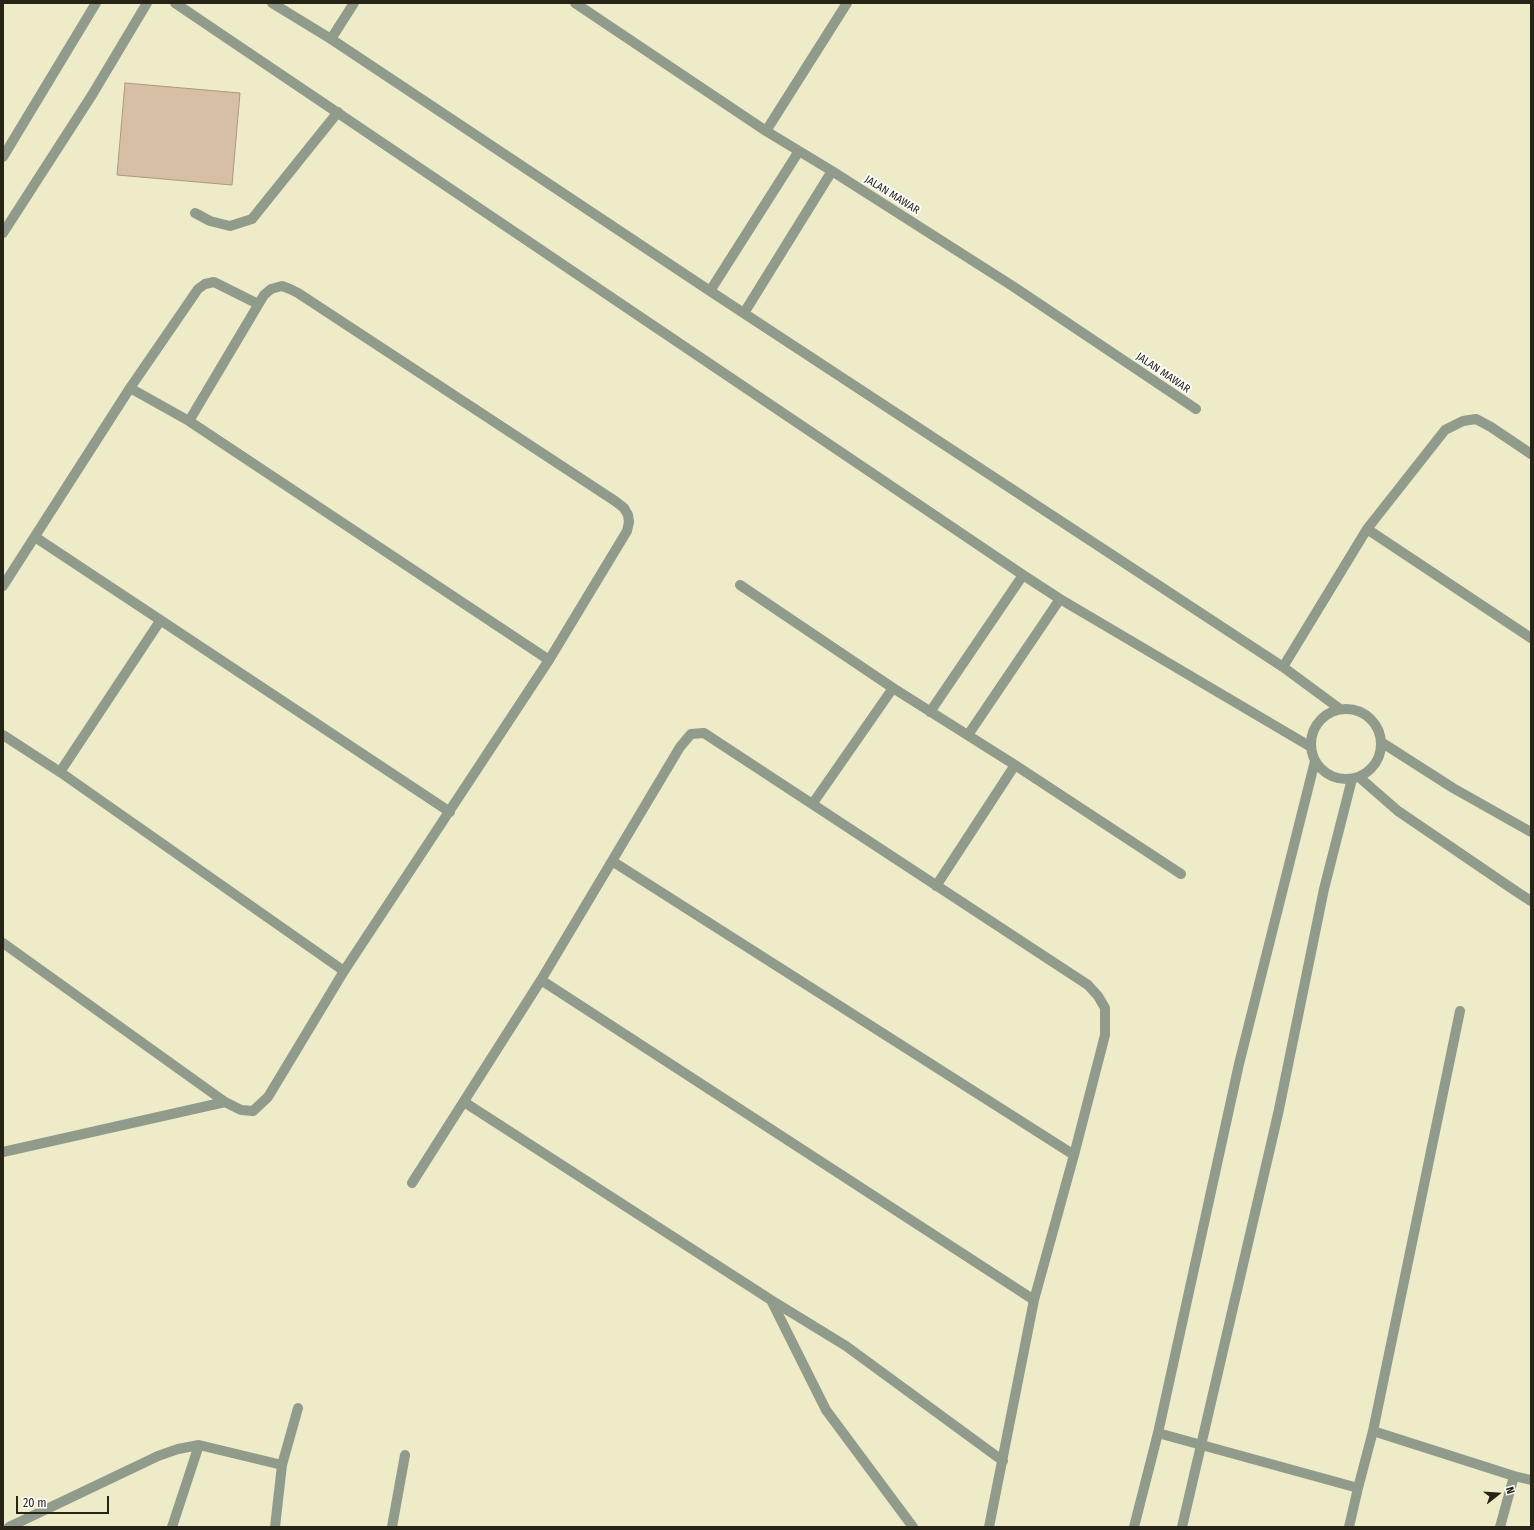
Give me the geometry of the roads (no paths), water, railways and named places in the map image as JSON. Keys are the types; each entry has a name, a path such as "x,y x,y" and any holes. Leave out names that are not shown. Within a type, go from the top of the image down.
{"street":[{"path":"3,157 96,3"},
{"path":"3,233 92,95 147,3"},
{"path":"175,3 1023,575 1060,599 1311,747"},
{"path":"272,3 331,39 710,291 1283,667 1340,710"},
{"path":"331,39 354,3"},
{"name":"JALAN MAWAR","path":"574,3 766,131 832,171 1014,287 1196,409"},
{"path":"766,131 847,3"},
{"path":"195,213 210,221 230,226 244,223 252,219 338,112"},
{"path":"710,291 799,151"},
{"path":"744,313 832,171"},
{"path":"4,582 35,537 130,388 198,289 205,284 214,282 258,304"},
{"path":"3,943 225,1102 241,1110 253,1110 268,1097 344,972 549,660 626,531 629,522 624,508 602,492 290,288 282,286 271,289 264,295 188,421"},
{"path":"130,388 188,421 549,660"},
{"path":"1283,667 1367,529 1445,430 1462,421 1476,419 1491,427 1531,454"},
{"path":"1367,529 1531,638"},
{"path":"35,537 450,812"},
{"path":"930,712 1023,575"},
{"path":"740,585 893,688 1015,765 1180,874"},
{"path":"968,735 1060,599"},
{"path":"60,772 160,621"},
{"path":"813,803 893,688"},
{"path":"1350,709 1359,712 1374,724 1379,733 1380,742 1378,757 1371,769 1355,778 1341,779 1331,776 1322,770 1315,761 1311,747 1314,730 1318,722 1332,712 1340,710 1350,709"},
{"path":"412,1183 541,980 680,747 691,734 704,733 813,803 936,886 1088,985 1098,996 1105,1008 1105,1034 1074,1155 1034,1300 989,1527"},
{"path":"3,735 60,772 344,972"},
{"path":"1380,742 1453,788 1531,832"},
{"path":"1134,1527 1158,1433 1239,1064 1315,761"},
{"path":"936,886 1015,765"},
{"path":"1355,778 1398,811 1531,901"},
{"path":"1182,1527 1278,1114 1324,889 1355,778"},
{"path":"612,861 1074,1155"},
{"path":"541,980 1034,1300"},
{"path":"1348,1527 1373,1431 1460,1010"},
{"path":"3,1152 225,1102"},
{"path":"464,1102 771,1300 846,1346 1003,1461"},
{"path":"771,1300 826,1410 913,1527"},
{"path":"275,1527 282,1465 298,1408"},
{"path":"1373,1431 1514,1476 1531,1480"},
{"path":"1158,1433 1358,1488"},
{"path":"9,1527 158,1456 178,1449 199,1445 282,1465"},
{"path":"172,1527 199,1445"},
{"path":"392,1527 405,1455"},
{"path":"1500,1527 1514,1476"}]}
